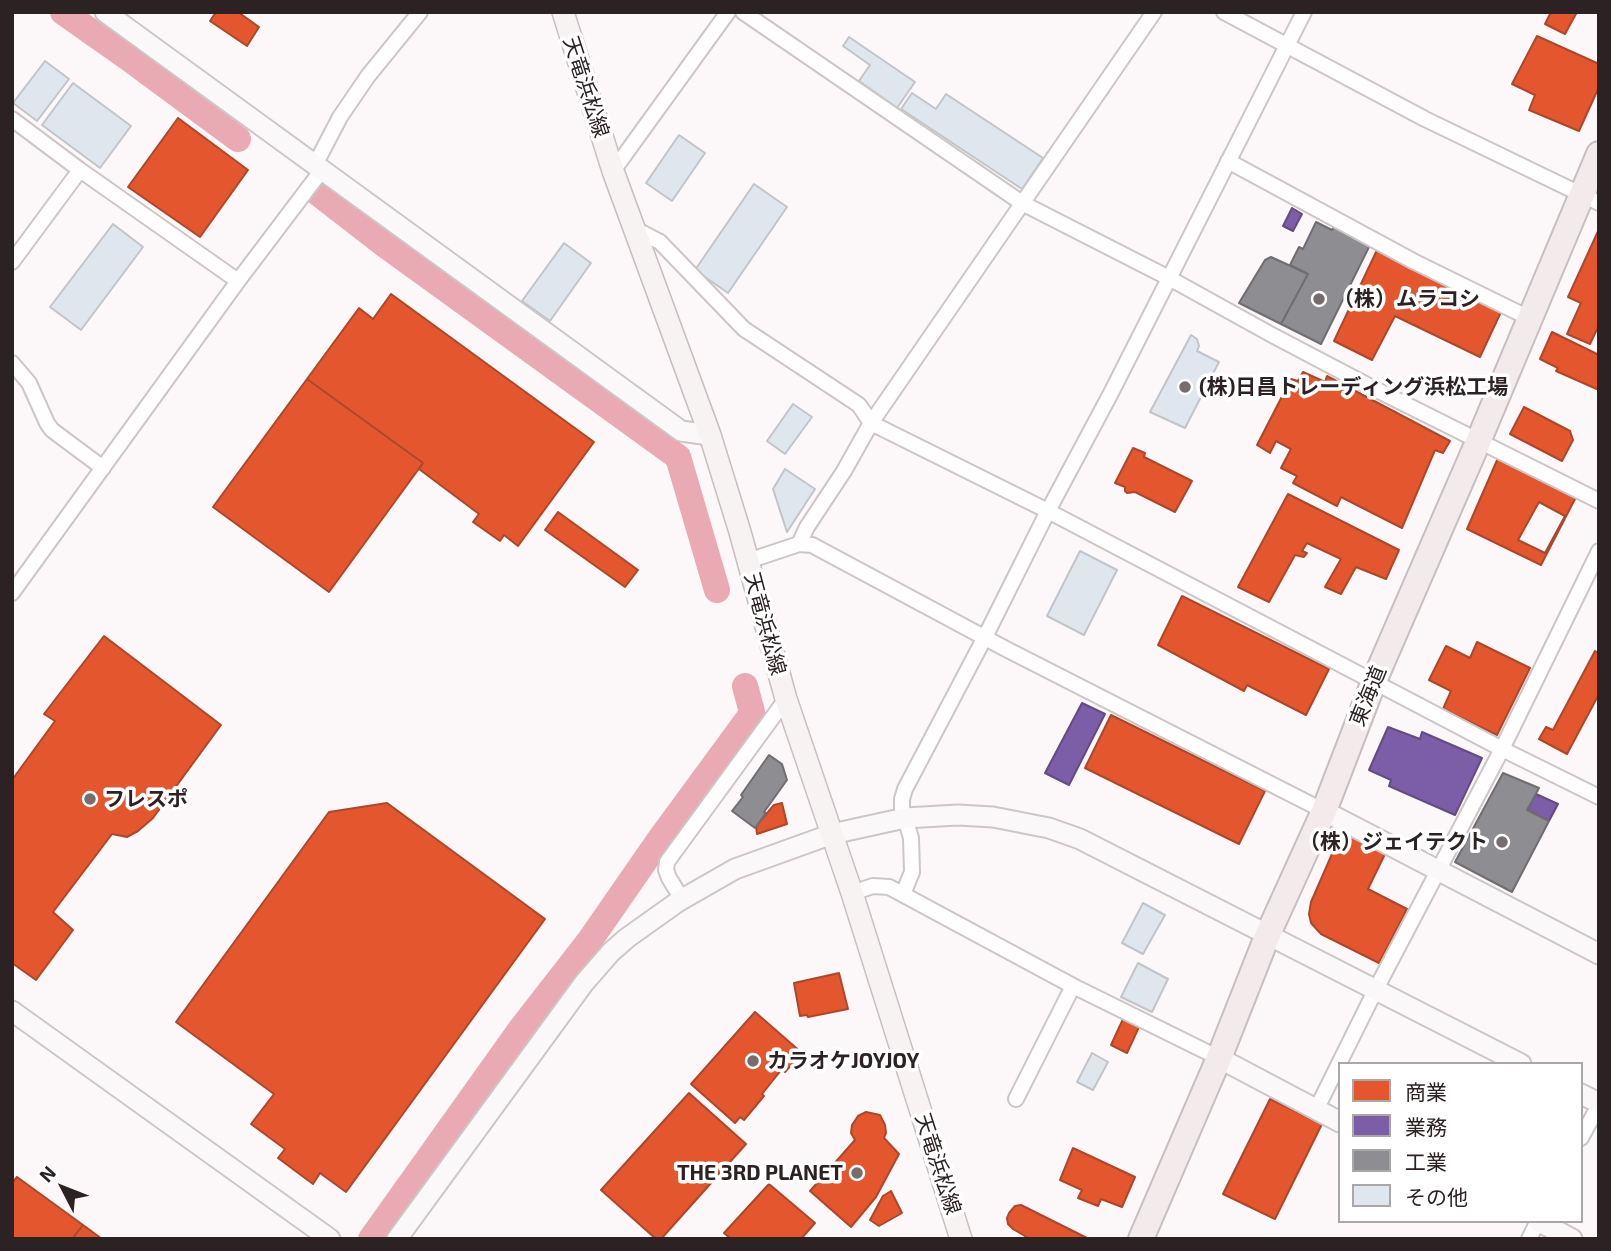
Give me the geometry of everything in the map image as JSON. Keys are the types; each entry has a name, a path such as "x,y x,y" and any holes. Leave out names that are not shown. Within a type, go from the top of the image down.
{"highway":[{"name":"東海道","path":"1141,1239 1219,1058 1268,934 1324,811 1374,681 1529,318 1590,198 1599,154"}],"main road":[{"name":"天竜浜松線","path":"563,12 613,171 710,435 786,699 852,893 961,1239"}],"street":[{"path":"106,12 681,431 710,435"},
{"path":"12,593 238,281 302,198 319,168 340,117 368,76 420,12"},
{"path":"613,171 728,12"},
{"path":"743,12 1022,202 1478,442 1599,501"},
{"path":"799,544 871,423 1154,12"},
{"path":"1224,12 1425,119 1590,198"},
{"path":"903,894 912,872 911,838 902,799 905,789 1111,393 1304,12"},
{"path":"12,120 238,281"},
{"path":"1228,161 1413,261 1529,318"},
{"path":"12,262 80,170"},
{"path":"635,229 660,242 744,329 859,405 871,423 1048,511 1599,797"},
{"path":"12,363 29,383 52,430 103,468"},
{"path":"748,561 799,544 811,545 1006,649 1599,954"},
{"path":"1340,1062 1502,749 1599,551"},
{"path":"682,899 669,878 667,862 786,699"},
{"path":"397,1239 597,967 627,938 682,899 735,869 832,834 905,818 958,815 993,817 1064,832 1107,851 1517,1062"},
{"path":"852,893 876,886 889,887 1073,986 1219,1058 1338,1121"},
{"path":"1016,1099 1073,986"},
{"path":"12,1011 330,1239"},
{"path":"1316,1110 1338,1066"},
{"path":"1583,1095 1599,1104 1583,1135"},
{"path":"1530,1239 1537,1223"},
{"path":"1542,1223 1572,1239"}],"building: 商業":[{"path":"216,12 238,12 259,27 247,46 210,21"},
{"path":"1551,12 1577,12 1565,34 1545,24"},
{"path":"1537,36 1599,64 1599,87 1579,131 1529,110 1535,95 1512,84"},
{"path":"178,118 248,170 200,237 128,187"},
{"path":"1599,229 1599,325 1590,344 1567,334 1581,303 1568,297"},
{"path":"1377,250 1501,312 1480,357 1395,316 1372,360 1334,341"},
{"path":"391,294 594,442 518,546 504,535 500,541 473,522 479,514 419,469 423,463 307,379 359,308 373,319"},
{"path":"1552,332 1599,355 1599,390 1556,371 1558,368 1540,359"},
{"path":"1303,372 1325,382 1327,376 1450,441 1443,453 1435,450 1402,528 1341,497 1337,506 1293,483 1297,476 1281,468 1291,449 1276,441 1270,453 1257,445 1291,379 1298,381"},
{"path":"307,379 423,463 329,592 213,507"},
{"path":"1524,407 1570,431 1573,440 1562,461 1510,434"},
{"path":"1133,448 1145,453 1144,457 1192,481 1175,512 1135,492 1127,493 1125,487 1115,483"},
{"path":"1498,458 1576,497 1541,565 1467,529"},
{"path":"1288,494 1399,550 1386,579 1356,567 1341,594 1325,587 1341,559 1307,543 1302,551 1307,553 1304,557 1295,555 1269,602 1238,587"},
{"path":"1539,502 1565,516 1545,553 1518,540"},
{"path":"558,512 638,570 625,587 545,530"},
{"path":"1182,596 1329,669 1306,715 1247,685 1244,691 1158,645"},
{"name":"フレスポ","path":"104,636 221,725 153,818 127,837 112,834 53,912 73,930 36,980 12,963 12,780 55,721 44,714"},
{"path":"1477,642 1530,668 1497,735 1443,709 1451,691 1429,680 1446,646 1470,658"},
{"path":"1595,651 1599,654 1599,694 1567,754 1539,739 1546,727 1553,730"},
{"path":"1111,715 1265,791 1239,844 1085,768"},
{"path":"387,803 545,919 346,1192 320,1173 313,1184 278,1158 285,1149 251,1124 274,1094 176,1022 329,812"},
{"path":"782,803 787,824 757,834 756,826 774,805"},
{"path":"1348,835 1385,854 1368,889 1407,909 1379,963 1321,934 1311,923 1311,902 1339,838"},
{"path":"839,973 848,1009 808,1017 800,1016 794,983"},
{"name":"カラオケJOYJOY","path":"755,1012 802,1053 785,1072 782,1069 744,1120 740,1117 735,1123 691,1084"},
{"path":"1123,1019 1139,1027 1127,1053 1111,1045"},
{"path":"689,1093 746,1144 661,1239 656,1239 601,1190"},
{"path":"1270,1099 1322,1124 1275,1219 1223,1194"},
{"name":"THE 3RD PLANET","path":"866,1112 880,1115 885,1125 884,1138 899,1154 876,1197 851,1227 810,1191 855,1140 851,1133 852,1125 858,1116"},
{"path":"1073,1148 1135,1177 1122,1207 1101,1199 1098,1206 1078,1198 1082,1190 1060,1180"},
{"path":"17,1177 83,1225 72,1239 12,1239 12,1183"},
{"path":"769,1184 815,1223 801,1239 731,1239 724,1233"},
{"path":"891,1191 902,1213 879,1226 870,1220 883,1196"},
{"path":"1021,1205 1089,1239 1030,1239 1008,1224 1009,1213 1015,1206"},
{"path":"83,1225 102,1239 72,1239"}],"building: 業務":[{"path":"1292,208 1302,214 1293,231 1283,226"},
{"path":"1082,703 1105,714 1069,785 1045,773"},
{"path":"1388,727 1420,739 1422,732 1482,758 1455,815 1389,786 1391,780 1369,770"},
{"path":"1536,794 1558,804 1549,821 1527,810"}],"building: 工業":[{"name":"（株）ムラコシ","path":"1316,222 1332,230 1335,225 1371,243 1321,344 1281,324 1308,274 1290,265 1299,247 1303,249"},
{"path":"1271,257 1308,274 1281,324 1239,303 1265,260"},
{"path":"769,755 782,764 787,780 755,828 732,811"},
{"name":"（株）ジェイテクト","path":"1503,773 1539,788 1527,810 1549,821 1512,892 1455,862"}],"building: その他":[{"path":"849,37 915,82 897,108 859,81 870,65 843,46"},
{"path":"45,61 69,79 37,121 13,103"},
{"path":"73,83 131,126 100,168 42,125"},
{"path":"912,93 936,109 946,94 1043,158 1022,189 901,109"},
{"path":"679,135 705,153 672,201 646,183"},
{"path":"754,184 787,207 728,293 695,270"},
{"path":"113,224 143,247 81,330 50,307"},
{"path":"564,243 591,263 550,321 522,301"},
{"name":"(株)日昌トレーディング浜松工場","path":"1191,335 1197,339 1197,351 1219,362 1185,428 1150,412"},
{"path":"793,404 812,417 785,454 767,441"},
{"path":"785,469 815,489 787,532 773,489"},
{"path":"1080,551 1117,570 1084,635 1047,616"},
{"path":"1143,903 1165,915 1143,954 1122,943"},
{"path":"1138,963 1168,979 1152,1012 1121,997"},
{"path":"1092,1053 1108,1062 1093,1090 1077,1082"}],"waterway":[{"path":"63,12 238,139"},
{"path":"314,190 385,245 678,457 717,590"},
{"path":"371,1239 751,715 745,686"}],"place":[{"name":"（株）ムラコシ","path":"1319,299"},
{"name":"(株)日昌トレーディング浜松工場","path":"1185,387"},
{"name":"フレスポ","path":"90,799"},
{"name":"（株）ジェイテクト","path":"1502,842"},
{"name":"カラオケJOYJOY","path":"753,1061"},
{"name":"THE 3RD PLANET","path":"857,1173"}]}
